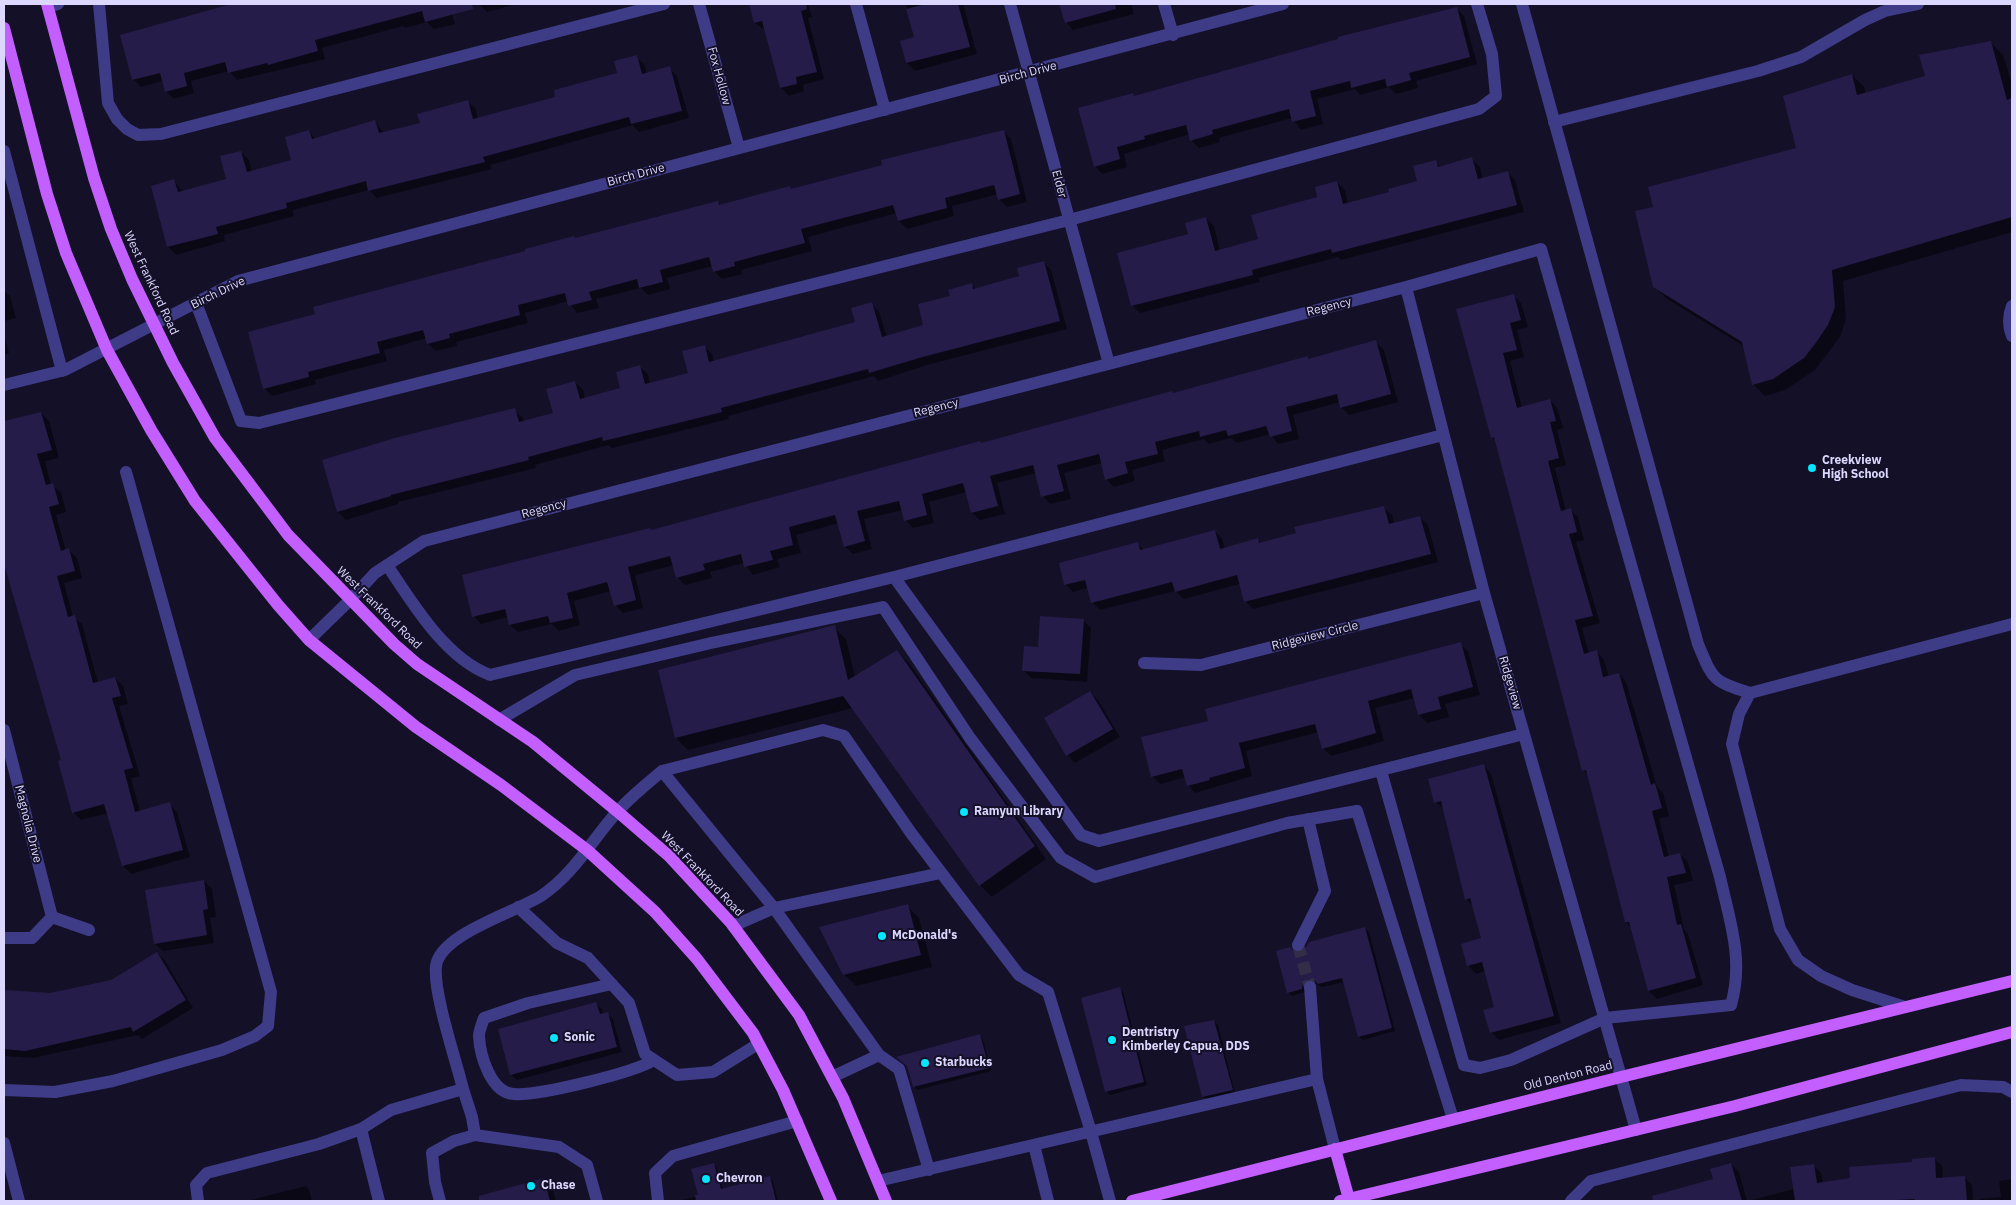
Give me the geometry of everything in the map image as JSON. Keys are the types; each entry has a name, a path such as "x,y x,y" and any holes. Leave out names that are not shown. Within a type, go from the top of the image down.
{"main road":[{"name":"West Frankford Road","path":"51,5 94,178 132,279 173,363 215,438 288,535 350,601 416,664 533,742 617,811 669,856 733,926 799,1015 832,1077 886,1201"},
{"path":"4,28 50,202 66,253 107,350 151,430 195,501 278,605 309,640 416,728 501,785 588,850 655,912 691,952 753,1033 797,1121 831,1201"},
{"name":"Old Denton Road","path":"1132,1201 1621,1077 2012,981"},
{"path":"1335,1149 1344,1200 1735,1106 2012,1032"}],"street":[{"path":"99,4 108,104 117,119 138,134 161,134 664,4"},
{"name":"Fox Hollow","path":"699,4 738,148"},
{"path":"856,4 885,110"},
{"name":"Elder","path":"1010,4 1109,364"},
{"path":"1164,4 1173,35"},
{"name":"Birch Drive","path":"4,386 62,371 107,350 238,281 1173,35 1283,4"},
{"path":"196,303 241,421 259,423 1069,220 1479,109 1496,96 1492,54 1477,4"},
{"path":"1522,4 1698,644 1712,677 1728,686 1750,692 2012,624"},
{"path":"1554,122 1758,71 1801,58 1865,20 1885,11 1918,4"},
{"path":"4,151 62,371"},
{"name":"Regency","path":"309,640 350,601 375,573 424,541 1406,287 1541,248 1720,878 1738,958 1736,990 1731,1005 1605,1018"},
{"name":"Ridgeview","path":"1406,287 1484,593 1636,1130"},
{"path":"2012,306 2009,328 2012,336"},
{"path":"386,565 405,594 451,652 472,669 490,675 894,577 1443,435"},
{"path":"4,1090 55,1092 113,1081 222,1050 255,1036 268,1026 271,992 126,472"},
{"path":"894,577 1081,836 1100,841 1524,734"},
{"name":"Ridgeview Circle","path":"1144,663 1201,665 1484,593"},
{"path":"499,720 575,675 711,642 883,607 970,738 1061,858 1095,877 1287,823 1357,811 1453,1119"},
{"path":"1750,692 1739,714 1732,744 1780,929 1798,960 1820,976 1852,990 1905,1007"},
{"name":"Magnolia Drive","path":"4,730 52,917"},
{"path":"475,1135 440,994 436,966 444,950 467,932 540,896 566,877 617,811 662,771 823,730 844,736 941,872 1019,975 1048,992 1110,1201"},
{"path":"662,771 774,908 879,1055 899,1069 930,1170"},
{"path":"1381,771 1464,1066 1480,1068 1510,1060 1605,1018"},
{"path":"1298,945 1325,891 1308,819"},
{"path":"733,926 774,908 941,872"},
{"path":"518,907 557,943 588,958 629,1003 645,1054 677,1075 712,1072 758,1044"},
{"path":"4,938 32,938 52,917 89,930"},
{"path":"612,984 528,1003 484,1018 479,1035 485,1065 498,1088 513,1094 548,1090 613,1075 644,1066 654,1060"},
{"path":"1310,987 1317,1079 1335,1149"},
{"path":"832,1077 879,1055"},
{"path":"878,1181 1317,1079"},
{"path":"1571,1201 1591,1181 1961,1085 2003,1087 2012,1092"},
{"path":"198,1201 196,1186 207,1173 318,1144 361,1129 391,1110 463,1089"},
{"path":"658,1201 655,1173 673,1156 797,1121"},
{"path":"361,1129 379,1201"},
{"path":"440,1201 435,1182 432,1153 454,1141 475,1135 559,1147 587,1165 597,1201"},
{"path":"4,1143 19,1201"},
{"path":"1034,1145 1048,1201"}],"building":[{"path":"231,4 472,4 473,9 425,22 422,11 315,40 318,51 268,65 267,63 228,73 225,62 184,73 187,86 165,92 160,73 132,80 120,35"},
{"path":"749,4 806,4 807,9 801,11 817,72 796,77 797,84 780,88 762,21 754,23"},
{"path":"926,4 958,4 970,47 906,63 900,41 914,37 906,9"},
{"path":"1059,4 1115,4 1116,9 1065,23"},
{"path":"1457,7 1470,57 1409,73 1411,80 1387,87 1385,79 1351,88 1350,81 1310,91 1316,116 1292,122 1289,109 1212,130 1213,134 1190,141 1186,125 1144,136 1145,139 1117,147 1120,159 1094,167 1078,108 1133,93 1134,96 1338,39 1338,37"},
{"path":"1991,41 2007,100 2012,98 2012,217 1832,270 1835,307 1828,325 1815,344 1804,358 1773,379 1752,385 1742,342 1653,287 1635,211 1653,207 1648,187 1796,148 1783,96 1852,74 1857,95 1925,76 1919,55"},
{"path":"637,55 642,74 670,66 682,111 631,124 629,117 483,157 485,162 368,191 366,181 286,203 287,208 216,227 218,234 167,247 151,186 174,179 178,192 226,179 220,156 241,151 247,172 291,160 285,137 309,130 312,139 375,120 379,133 420,123 417,114 468,100 473,119 555,97 554,90 617,73 614,61"},
{"path":"1004,130 1020,194 998,200 994,185 945,198 947,208 898,221 893,205 801,229 805,243 734,262 735,266 713,272 709,257 660,270 663,282 639,288 637,279 589,292 592,300 568,306 565,293 518,305 520,315 449,334 450,338 427,344 423,330 377,342 380,353 308,372 309,377 263,389 248,332 315,314 313,307 525,251 525,249 574,236 575,238 718,201 719,205 790,186 791,189 882,165 881,160"},
{"path":"1472,157 1478,179 1508,171 1517,205 1332,253 1331,249 1252,270 1253,275 1131,306 1117,253 1188,234 1185,223 1206,217 1215,251 1258,239 1251,215 1317,197 1315,187 1337,181 1343,204 1389,192 1388,189 1417,181 1413,166 1436,160 1438,167"},
{"path":"1044,261 1060,321 869,373 868,369 721,408 722,412 603,441 602,437 528,457 529,460 391,495 337,512 322,460 395,438 515,408 519,422 553,413 546,389 575,381 580,399 620,388 616,372 640,365 645,384 688,373 682,351 705,345 709,362 855,322 851,308 872,302 882,337 923,325 918,304 950,296 948,290 972,283 973,289 1019,276 1017,268"},
{"path":"1514,294 1521,320 1510,323 1517,350 1503,353 1517,408 1550,399 1556,421 1550,422 1559,458 1548,461 1561,511 1571,508 1577,532 1569,534 1593,616 1575,620 1584,654 1597,650 1603,677 1619,673 1651,785 1655,783 1662,808 1652,811 1664,857 1680,853 1686,873 1667,877 1677,925 1681,924 1696,978 1648,991 1629,922 1625,922 1586,770 1582,771 1494,437 1491,438 1456,309"},
{"path":"1376,340 1391,394 1340,408 1337,394 1286,407 1292,431 1270,437 1266,426 1228,436 1226,430 1200,437 1199,431 1155,442 1158,454 1125,462 1128,473 1105,480 1099,454 1057,465 1064,491 1041,497 1033,465 990,476 998,506 971,513 963,483 922,494 927,515 904,521 899,501 857,511 865,541 844,547 835,515 789,527 793,545 770,551 773,560 744,567 741,554 703,564 705,570 676,578 670,556 628,567 636,600 614,606 607,582 567,593 573,618 550,623 548,616 509,625 505,609 472,617 462,575 650,528 651,530 980,441 981,443 1172,391 1173,393 1308,356 1308,359"},
{"path":"41,412 52,450 37,454 46,485 53,483 59,504 49,507 61,551 69,548 75,571 57,576 68,617 75,615 93,683 115,677 121,696 112,698 133,768 124,770 135,812 170,802 183,850 122,866 104,804 72,813 58,761 61,760 4,564 4,421"},
{"path":"1384,506 1389,524 1420,516 1431,554 1244,602 1237,575 1175,592 1172,582 1091,603 1085,580 1064,585 1059,563 1138,542 1140,550 1215,530 1220,549 1258,538 1259,543 1296,533 1294,527"},
{"path":"1040,616 1084,619 1080,674 1022,671 1024,646 1038,647"},
{"path":"835,625 848,680 897,650 1035,846 979,886 843,696 675,738 658,670"},
{"path":"1461,642 1473,687 1438,697 1441,709 1418,715 1411,689 1368,701 1376,733 1322,749 1315,724 1239,743 1245,768 1209,778 1210,780 1187,786 1182,769 1151,777 1141,737 1208,721 1205,709"},
{"path":"1090,691 1113,729 1066,756 1044,718"},
{"path":"1484,764 1554,1016 1490,1033 1483,1010 1494,1007 1482,962 1467,966 1461,944 1481,938 1470,898 1465,900 1441,801 1434,803 1428,779"},
{"path":"204,880 208,909 203,910 207,935 154,944 145,890"},
{"path":"908,904 921,955 843,975 819,927"},
{"path":"1365,927 1392,1028 1358,1037 1342,978 1318,984 1314,980 1309,979 1303,983 1302,989 1287,993 1276,951 1290,947 1294,952 1299,953 1305,949 1309,942"},
{"path":"157,952 186,1000 133,1032 131,1027 25,1051 4,1049 4,990 50,993 111,980"},
{"name":"Dentristry Kimberley Capua, DDS","path":"1120,987 1144,1082 1105,1092 1081,998"},
{"path":"596,1002 600,1014 608,1012 617,1047 510,1075 498,1029"},
{"path":"1214,1020 1233,1090 1202,1097 1184,1026"},
{"path":"980,1034 989,1068 913,1087 907,1066 896,1057"},
{"path":"1935,1157 1936,1178 1965,1176 1967,1201 1915,1201 1915,1199 1795,1201 1790,1167 1814,1164 1817,1183 1850,1178 1849,1167 1912,1162 1912,1159"},
{"name":"Chevron","path":"714,1163 721,1189 770,1176 776,1201 696,1201 695,1195 698,1195 691,1169"},
{"path":"1731,1163 1742,1201 1653,1201 1652,1196 1713,1179 1710,1169"},
{"name":"Chase","path":"544,1178 550,1201 479,1201 479,1196"}],"tunnel":[{"path":"1298,945 1310,987"}],"place":[{"name":"Creekview High School","path":"1812,468"},
{"name":"Ramyun Library","path":"964,812"},
{"name":"McDonald's","path":"882,936"},
{"name":"Sonic","path":"554,1038"},
{"name":"Dentristry Kimberley Capua, DDS","path":"1112,1040"},
{"name":"Starbucks","path":"925,1063"},
{"name":"Chevron","path":"706,1179"},
{"name":"Chase","path":"531,1186"}]}
